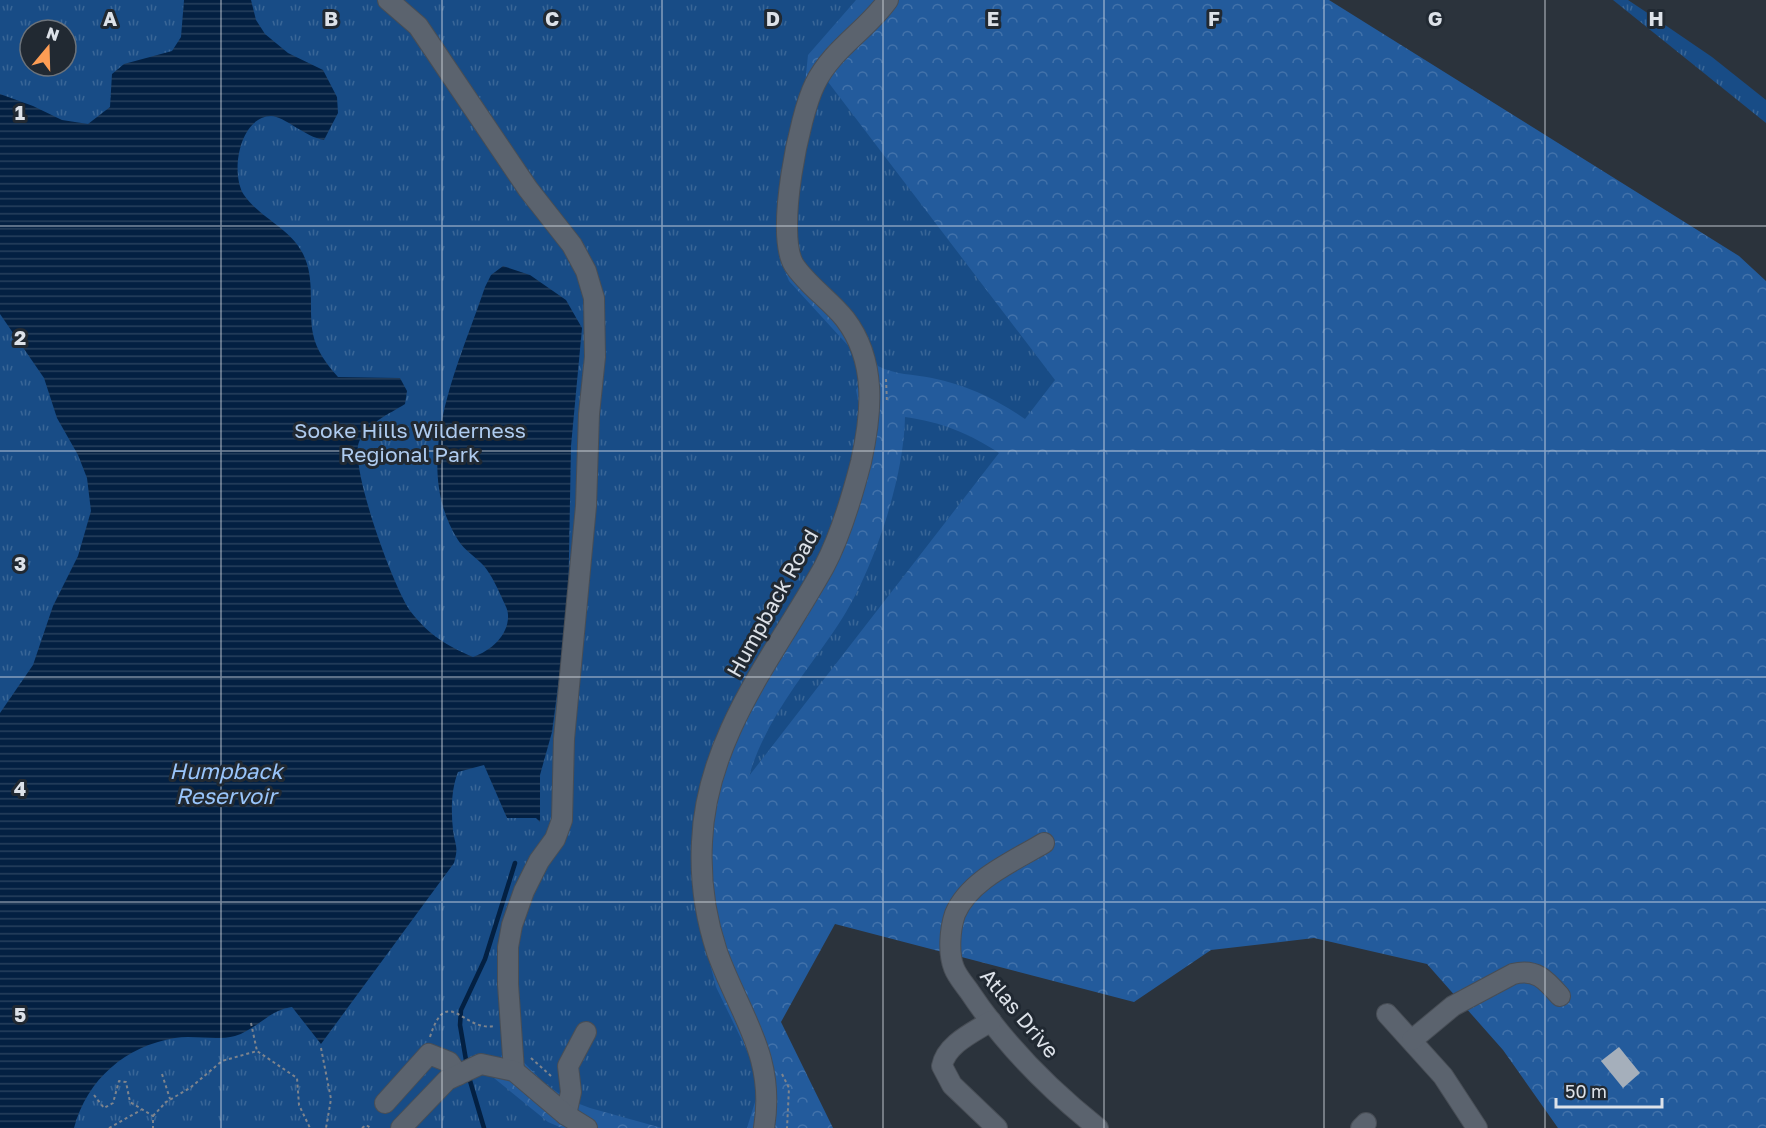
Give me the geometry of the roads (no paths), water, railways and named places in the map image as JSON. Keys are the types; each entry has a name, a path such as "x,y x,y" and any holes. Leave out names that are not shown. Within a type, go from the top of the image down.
{"street":[{"path":"388,0 418,27 528,189 572,245 586,271 594,298 595,357 589,414 586,517 564,740 562,820 555,839 539,861 524,891 512,926 508,947 514,1071"},
{"name":"Humpback Road","path":"764,1128 768,1090 762,1059 718,954 707,919 702,885 703,815 720,752 751,687 825,564 837,536 861,459 868,419 869,375 863,351 844,318 794,264 786,248 786,229 800,129 816,80 831,60 877,16 888,0"},
{"name":"Atlas Drive","path":"1044,843 979,883 956,913 951,934 954,968 991,1020 1053,1088 1098,1128"},
{"path":"1412,1040 1453,1006 1513,974 1524,971 1539,975 1560,996"},
{"path":"1387,1014 1443,1076 1477,1128"},
{"path":"991,1020 952,1047 943,1059 942,1066 952,1085 997,1128"},
{"path":"566,1115 571,1092 568,1066 586,1032"},
{"path":"385,1103 429,1054 449,1062 458,1075"},
{"path":"401,1128 447,1080 481,1064 514,1071 566,1115 587,1128"}],"water":[{"name":"Humpback Reservoir","path":"184,0 251,0 256,20 265,34 288,53 323,70 337,97 338,113 324,140 282,119 271,116 260,119 251,126 240,148 238,174 240,186 250,203 290,236 302,252 309,272 314,340 338,377 400,378 407,391 405,404 372,425 359,442 358,455 367,501 384,555 411,612 439,639 473,657 486,651 498,641 508,622 508,615 492,578 484,566 458,540 444,510 438,479 438,446 443,414 452,381 485,287 491,275 503,266 530,275 566,300 582,328 571,446 568,610 552,732 540,775 540,822 536,818 507,818 484,765 458,772 452,801 452,823 456,849 454,863 321,1044 292,1007 276,1012 235,1036 175,1038 157,1042 125,1057 99,1080 88,1094 74,1128 0,1128 0,713 33,665 53,606 78,556 91,511 87,478 78,455 57,418 44,378 0,314 0,94 62,120 88,124 110,107 112,74 124,64 172,51 181,37"}],"waterway":[{"path":"467,1066 460,1025 461,1010 485,959 515,863"},
{"path":"468,1074 484,1128"}],"park label":[{"name":"Sooke Hills Wilderness Regional Park","path":"410,442"}]}
